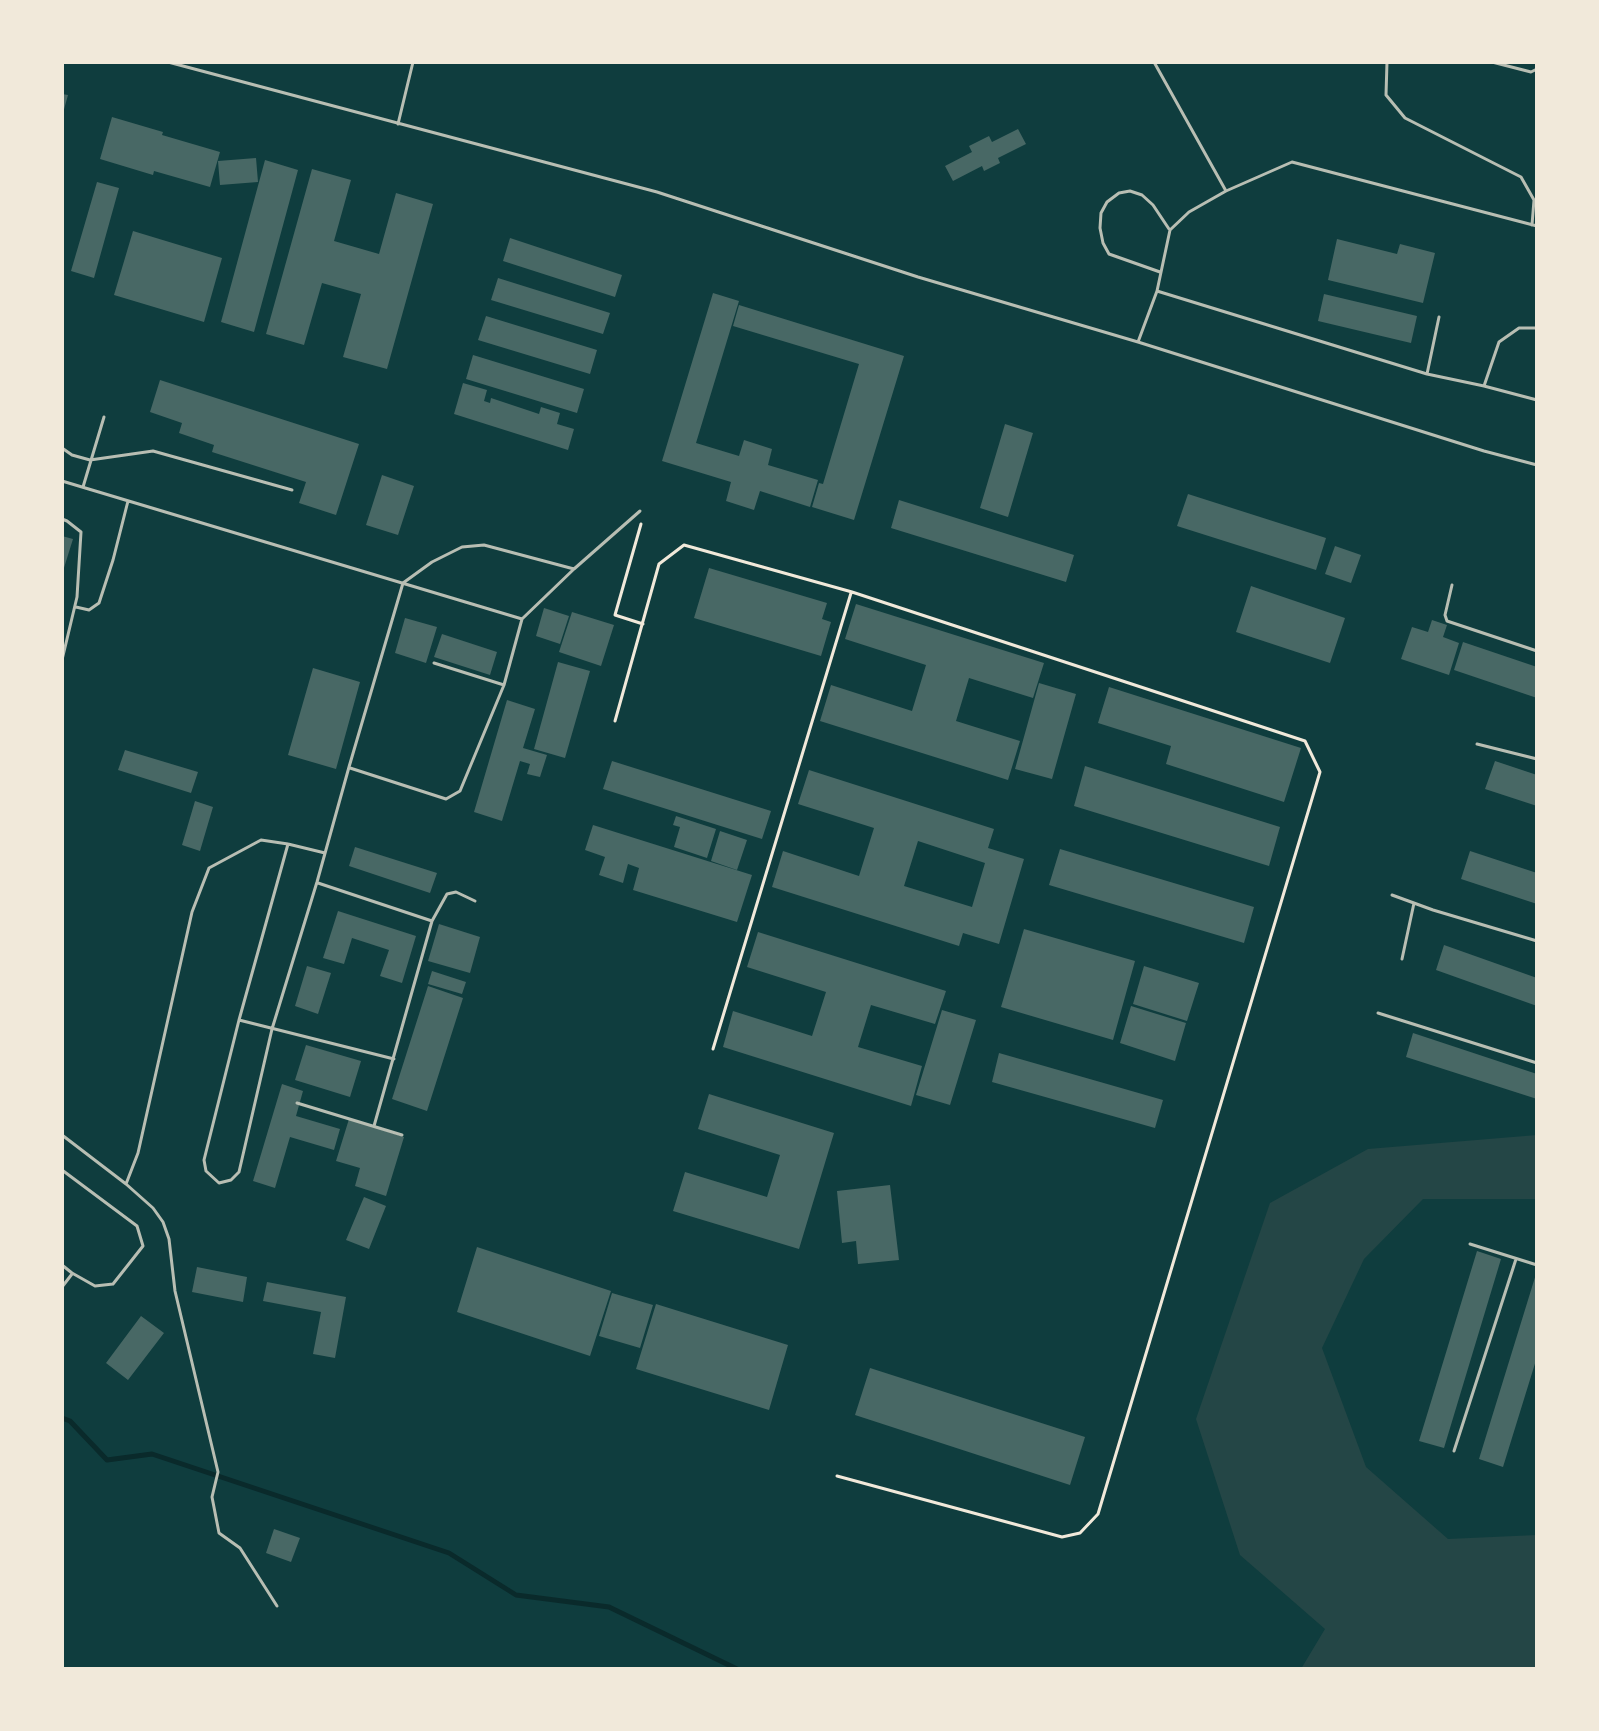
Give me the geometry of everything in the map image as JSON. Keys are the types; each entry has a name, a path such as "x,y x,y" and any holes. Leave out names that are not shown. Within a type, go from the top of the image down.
{"lane":[{"path":"168,62 657,192 918,277 1537,465"},
{"path":"398,124 413,62"},
{"path":"1154,62 1226,191"},
{"path":"1138,342 1157,291 1170,230 1189,212 1226,191 1292,162 1534,226 1534,200 1521,177 1405,118 1386,95 1387,62"},
{"path":"1492,62 1531,72 1537,69"},
{"path":"1160,272 1109,254 1100,228 1101,213 1107,202 1119,193 1130,191 1142,195 1153,205 1170,230"},
{"path":"1157,291 1427,374 1537,400"},
{"path":"1427,374 1439,317"},
{"path":"1484,386 1499,342 1519,328 1537,328"},
{"path":"83,487 104,417"},
{"path":"62,448 72,455 90,460 153,451 292,490"},
{"path":"62,481 522,619"},
{"path":"75,606 89,610 99,603 128,501"},
{"path":"349,767 446,799 460,791 504,685 522,619 640,511"},
{"path":"62,519 81,532 75,606 64,639 62,660"},
{"path":"288,844 204,1160 206,1171 219,1183 231,1180 239,1172 272,1029 403,583 432,562 462,547 484,545 574,569"},
{"path":"1452,585 1445,615 1447,621 1537,651"},
{"path":"434,663 504,685"},
{"path":"1477,744 1537,759"},
{"path":"126,1184 138,1153 192,912 209,868 261,840 325,853"},
{"path":"317,882 432,921"},
{"path":"374,1126 432,921 447,894 456,892 475,901"},
{"path":"1392,895 1537,941"},
{"path":"1402,959 1414,903"},
{"path":"1378,1013 1537,1063"},
{"path":"239,1020 394,1059"},
{"path":"297,1103 402,1135"},
{"path":"62,1135 126,1184 153,1208 163,1222 169,1239 175,1291 218,1472 212,1497 219,1533 240,1548 277,1606"},
{"path":"62,1170 137,1226 143,1246 113,1284 95,1286 62,1265"},
{"path":"1470,1244 1537,1265"},
{"path":"1454,1451 1516,1259"},
{"path":"62,1287 72,1273"}],"path":[{"path":"640,511 644,513 615,615 643,624"},
{"path":"615,721 659,564 684,545 852,592 1305,741 1320,772 1098,1514 1080,1533 1062,1537 837,1476"},
{"path":"713,1049 852,592"}],"shaded area":[{"path":"1537,1135 1537,1199 1423,1199 1364,1259 1322,1348 1366,1467 1448,1539 1537,1535 1537,1669 1301,1669 1325,1629 1240,1555 1196,1419 1270,1203 1368,1149"}],"building":[{"path":"62,94 68,95 63,113 62,113"},
{"path":"112,117 220,152 210,187 154,171 153,175 100,159"},
{"path":"1018,129 1026,144 998,158 1000,163 984,171 982,166 953,181 945,166 972,152 969,146 989,136 992,142"},
{"path":"256,158 258,182 220,185 218,161"},
{"path":"265,160 298,170 254,332 221,322"},
{"path":"312,169 351,180 334,241 379,254 396,193 433,204 387,369 343,357 361,294 322,283 304,345 266,334"},
{"path":"97,182 119,188 94,278 71,271"},
{"path":"133,231 222,258 204,322 114,295"},
{"path":"510,238 622,275 615,297 503,261"},
{"path":"1337,239 1397,254 1400,244 1435,253 1423,303 1328,280"},
{"path":"498,278 610,313 603,334 491,300"},
{"path":"713,293 739,301 696,443 739,456 744,440 772,449 768,465 818,480 810,507 760,491 754,510 726,501 731,482 662,461"},
{"path":"1324,294 1417,316 1411,343 1318,321"},
{"path":"739,305 904,356 854,520 812,507 819,483 823,484 859,364 733,326"},
{"path":"486,316 597,350 590,374 478,340"},
{"path":"473,355 584,389 577,413 466,379"},
{"path":"160,380 359,444 336,515 299,503 306,482 212,452 214,445 179,433 182,423 150,412"},
{"path":"463,383 487,390 484,401 490,403 491,398 539,414 541,407 560,413 557,424 574,429 568,450 454,414"},
{"path":"1005,424 1033,433 1008,517 980,508"},
{"path":"382,475 414,486 398,535 366,525"},
{"path":"1188,494 1326,538 1316,570 1177,526"},
{"path":"899,500 1074,555 1066,582 891,528"},
{"path":"62,536 73,539 63,571 62,571"},
{"path":"1335,546 1361,555 1351,583 1325,574"},
{"path":"709,568 827,603 822,619 831,622 821,656 694,618"},
{"path":"1251,586 1345,618 1330,663 1236,632"},
{"path":"856,604 1044,663 1033,698 969,678 956,721 1020,741 1008,780 820,721 831,685 912,711 926,665 845,639"},
{"path":"544,608 569,616 560,644 536,636"},
{"path":"572,612 614,625 601,666 559,652"},
{"path":"405,618 437,627 426,663 395,653"},
{"path":"1432,620 1447,625 1443,637 1459,643 1449,675 1401,659 1412,627 1428,632"},
{"path":"442,634 497,652 490,675 434,657"},
{"path":"1463,642 1537,667 1537,698 1454,670"},
{"path":"558,662 590,671 565,758 534,749"},
{"path":"313,668 360,682 336,769 288,755"},
{"path":"1039,683 1076,694 1052,779 1015,769"},
{"path":"1109,687 1301,748 1284,802 1166,764 1171,746 1098,723"},
{"path":"507,700 535,709 523,748 547,755 540,777 527,774 530,764 520,761 502,821 474,812"},
{"path":"125,750 198,772 191,793 118,770"},
{"path":"612,761 771,811 762,839 603,789"},
{"path":"1495,761 1537,775 1537,806 1485,789"},
{"path":"1085,766 1280,827 1269,866 1074,806"},
{"path":"809,770 994,829 988,848 1024,859 999,944 963,933 959,946 772,887 783,851 859,876 874,828 798,804","holes":["918,841 985,863 972,907 904,886"]},
{"path":"195,801 213,807 200,851 182,845"},
{"path":"676,816 716,829 707,858 674,847 680,827 673,825"},
{"path":"593,825 752,875 737,922 633,890 639,868 628,864 623,883 599,875 605,857 585,850"},
{"path":"720,831 747,840 737,870 711,861"},
{"path":"355,847 437,873 430,893 349,866"},
{"path":"1060,849 1254,907 1244,943 1049,885"},
{"path":"1470,851 1537,873 1537,904 1461,879"},
{"path":"338,911 416,936 402,983 380,976 389,950 352,938 344,964 323,958"},
{"path":"439,924 480,937 470,973 428,961"},
{"path":"1024,929 1135,961 1113,1040 1001,1007"},
{"path":"758,932 946,991 935,1024 871,1005 858,1047 922,1066 911,1106 723,1047 733,1011 812,1036 826,992 747,967"},
{"path":"1444,945 1537,978 1537,1006 1436,970"},
{"path":"307,966 331,973 318,1014 295,1006"},
{"path":"1144,966 1199,983 1187,1021 1133,1004"},
{"path":"432,971 466,982 462,994 428,984"},
{"path":"428,986 463,998 427,1111 392,1099"},
{"path":"1131,1006 1186,1023 1175,1061 1120,1043"},
{"path":"942,1010 976,1020 950,1105 916,1095"},
{"path":"1413,1033 1537,1074 1537,1099 1406,1057"},
{"path":"306,1045 361,1061 350,1097 295,1080"},
{"path":"999,1053 1163,1100 1155,1128 992,1082"},
{"path":"282,1084 303,1091 296,1116 340,1129 334,1150 290,1137 275,1188 253,1181"},
{"path":"709,1094 834,1133 799,1249 673,1211 685,1172 767,1197 780,1155 698,1129"},
{"path":"349,1119 404,1137 386,1196 355,1186 360,1168 336,1161"},
{"path":"890,1185 899,1260 858,1264 856,1241 842,1243 837,1191"},
{"path":"364,1197 386,1206 369,1249 346,1240"},
{"path":"477,1247 611,1291 590,1356 457,1312"},
{"path":"1477,1251 1501,1259 1444,1448 1419,1441"},
{"path":"197,1267 247,1277 243,1302 192,1292"},
{"path":"1536,1274 1537,1357 1503,1467 1479,1459"},
{"path":"267,1282 346,1297 335,1358 313,1354 321,1312 263,1301"},
{"path":"612,1293 653,1305 640,1348 599,1336"},
{"path":"656,1304 788,1345 769,1410 636,1369"},
{"path":"141,1316 164,1333 128,1380 106,1363"},
{"path":"870,1368 1085,1437 1070,1485 855,1415"},
{"path":"274,1529 300,1538 291,1562 266,1553"}],"waterway":[{"path":"62,1418 70,1421 107,1460 152,1454 449,1553 516,1595 609,1607 737,1669"}]}
